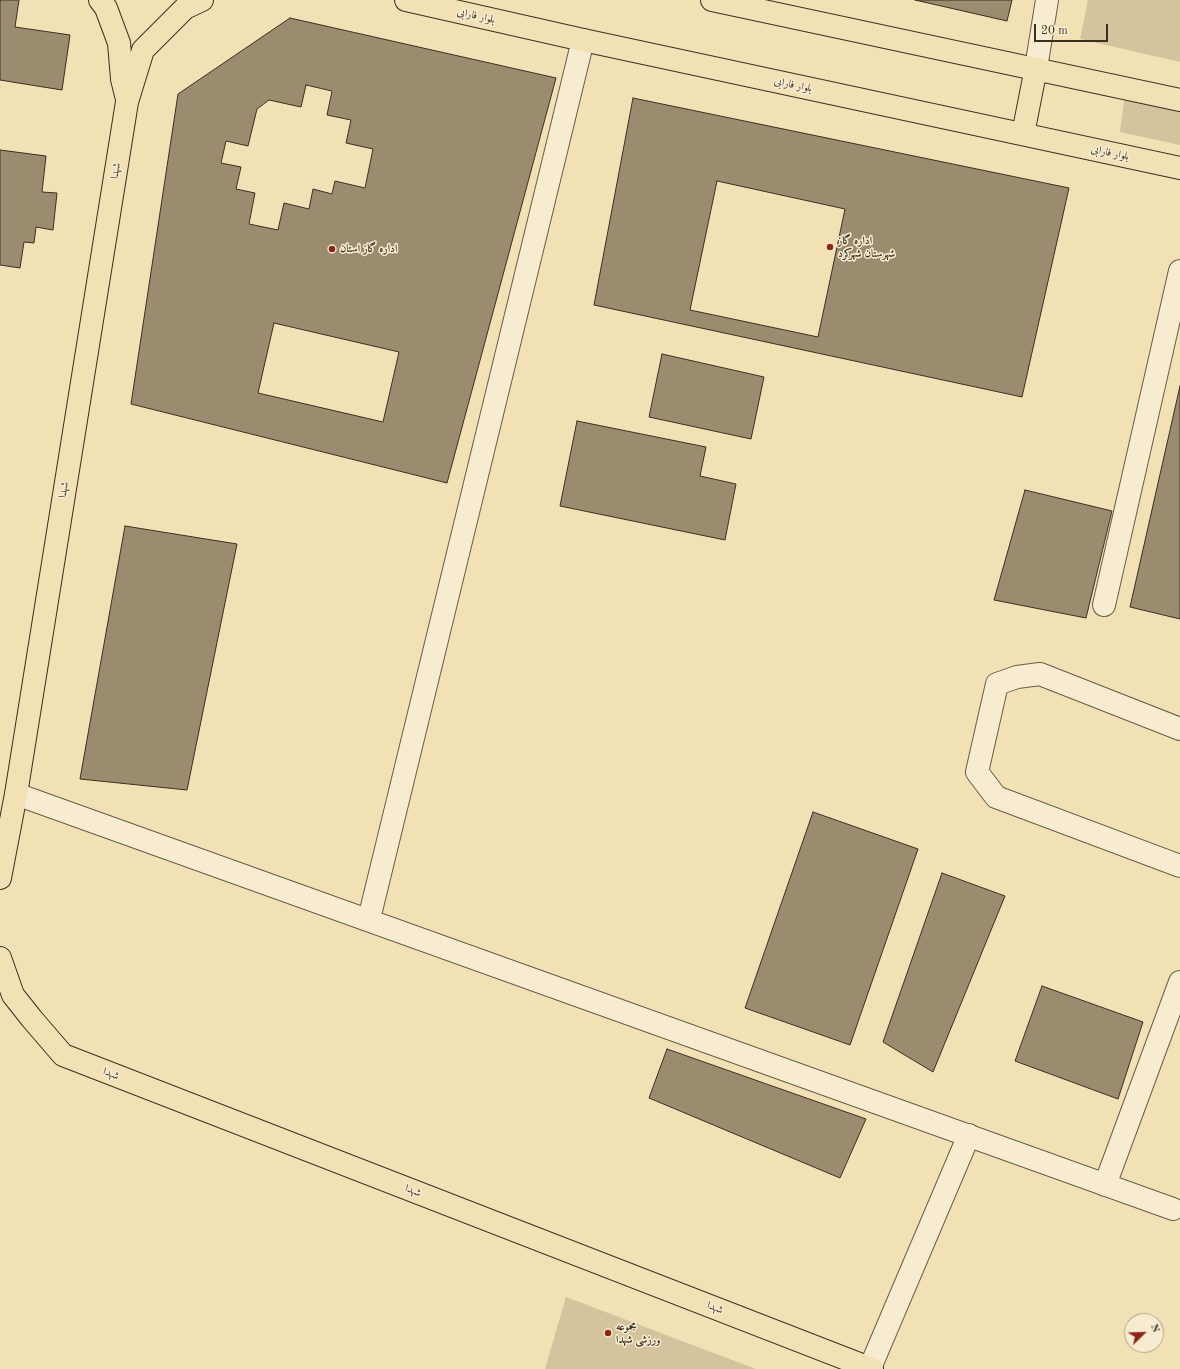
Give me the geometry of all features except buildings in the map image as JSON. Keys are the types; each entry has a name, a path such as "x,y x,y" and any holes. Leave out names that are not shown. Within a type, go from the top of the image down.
{"main road":[{"name":"شهدا","path":"100,0 106,8 119,43 122,79 127,102"},
{"name":"شهدا","path":"0,878 16,794 127,102 143,50 185,8 202,0"},
{"name":"بلوار فارابی","path":"406,0 583,40 1180,168"},
{"path":"712,0 1036,68 1180,100"},
{"path":"1023,134 1036,68"},
{"name":"شهدا","path":"0,958 13,995 63,1055 871,1369"}],"street":[{"path":"1036,68 1048,0"},
{"path":"369,919 583,40"},
{"path":"1104,605 1180,271"},
{"path":"1180,729 1040,674 1017,677 997,684 977,772 996,797 1180,866"},
{"path":"16,794 369,919 1173,1209"},
{"path":"1105,1185 1180,982"},
{"path":"871,1369 969,1135"}],"shaded area":[{"path":"1088,0 1180,0 1180,62 1080,39"},
{"path":"1125,94 1180,107 1180,145 1120,132"},
{"name":"مجموعه ورزشی شهدا","path":"566,1297 756,1369 545,1369"}],"place":[{"name":"اداره گاز شهرستان شهرکرد","path":"830,247"},
{"name":"اداره گاز استان","path":"332,249"},
{"name":"مجموعه ورزشی شهدا","path":"608,1333"}]}
